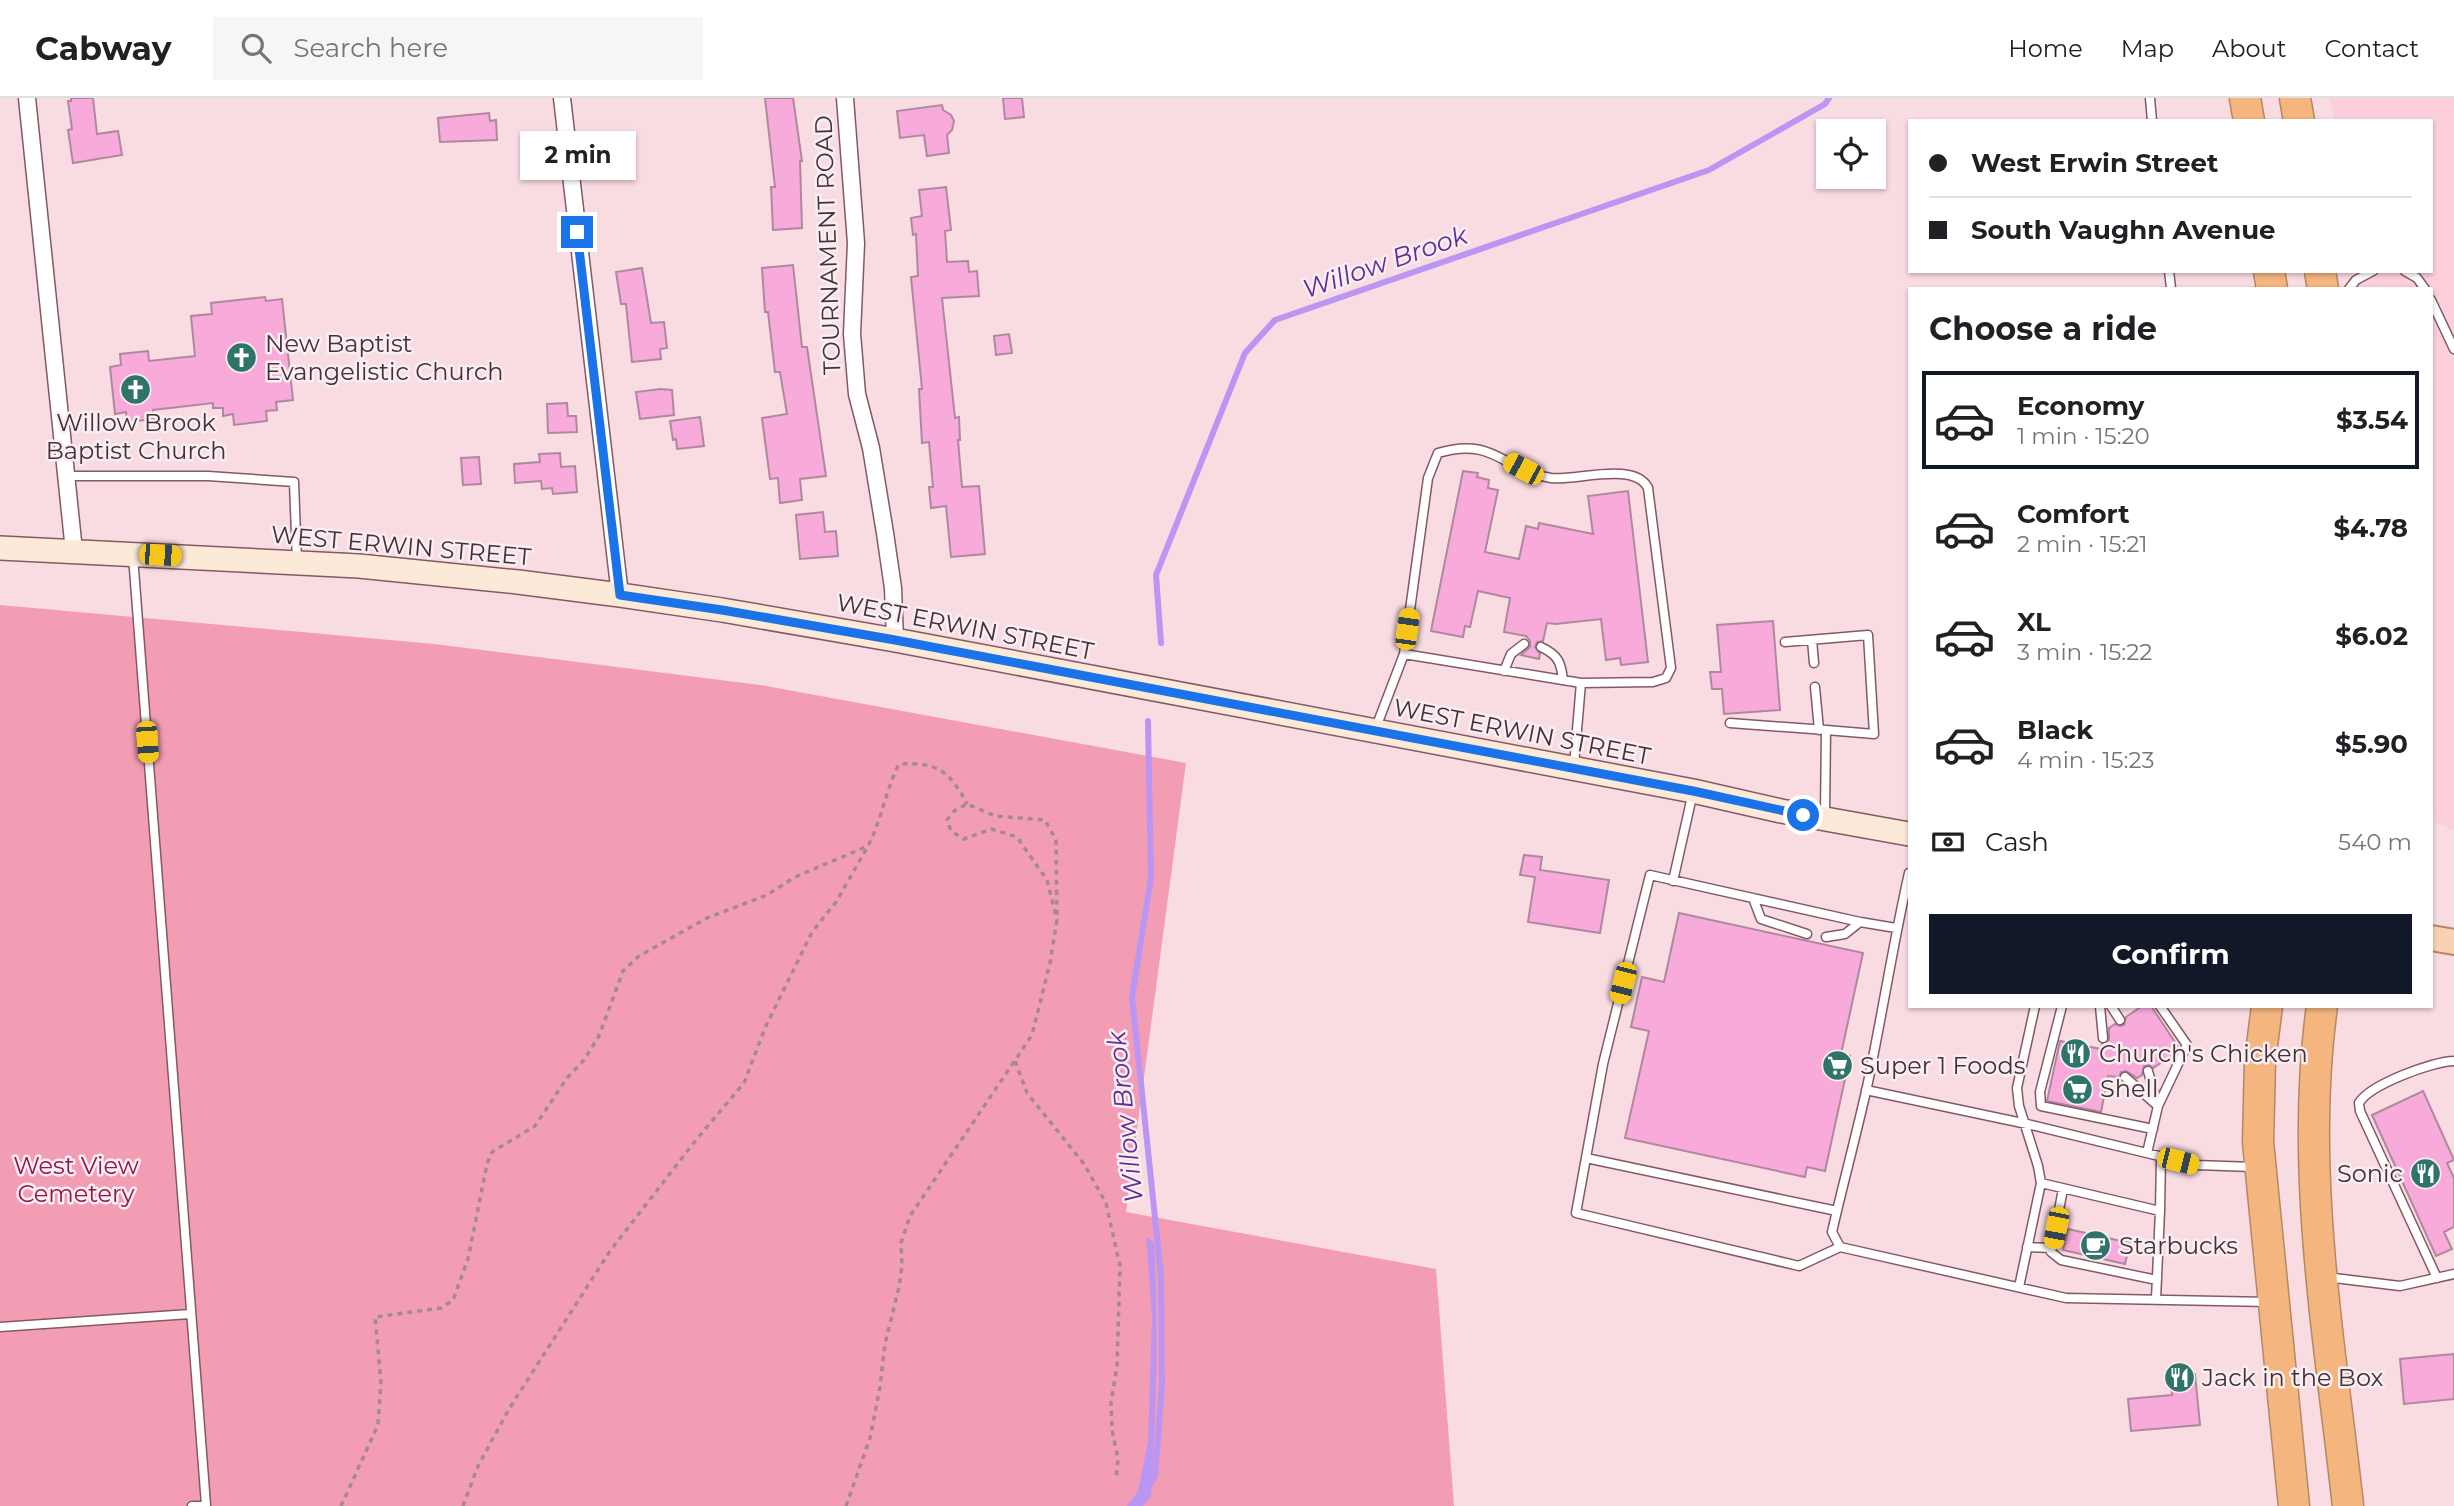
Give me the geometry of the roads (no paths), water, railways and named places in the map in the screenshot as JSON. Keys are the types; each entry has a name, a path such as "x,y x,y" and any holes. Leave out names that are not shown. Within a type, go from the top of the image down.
{"highway":[{"path":"2245,98 2249,119"},
{"path":"2295,98 2299,119"},
{"path":"2267,1008 2260,1074 2260,1167 2294,1506"},
{"path":"2322,1008 2314,1080 2313,1142 2323,1276 2348,1506"}],"main road":[{"name":"WEST ERWIN STREET","path":"0,548 402,570 620,595 722,610 1574,768 1908,834"},
{"path":"2433,938 2454,942"}],"street":[{"path":"27,98 74,551"},
{"path":"562,98 620,595"},
{"name":"TOURNAMENT ROAD","path":"845,98 856,243 852,334 858,394 871,448 885,533 895,640"}],"lane":[{"path":"2150,98 2152,119"},
{"path":"2351,287 2356,280 2369,273"},
{"path":"2408,273 2424,287"},
{"path":"2433,304 2454,349"},
{"path":"1375,731 1404,654 1428,478 1438,453 1456,447 1472,447 1551,478 1630,474 1645,481 1671,667 1666,678 1653,682 1581,683 1404,654"},
{"path":"66,476 208,476 295,482 297,563"},
{"path":"133,554 206,1505 192,1506"},
{"path":"1730,723 1874,734 1868,635 1785,642"},
{"path":"1812,640 1814,663"},
{"path":"1504,671 1511,654 1524,643"},
{"path":"1541,647 1554,653 1561,663 1563,680"},
{"path":"1574,768 1581,683"},
{"path":"1815,687 1822,730 1825,819"},
{"path":"1673,881 1693,791"},
{"path":"1896,928 1650,875 1603,1064 1576,1213 1799,1266 1840,1247 2066,1298 2272,1302"},
{"path":"1840,1247 1832,1232 1866,1090 1908,877"},
{"path":"1753,898 1761,919 1807,934"},
{"path":"1826,937 1845,934 1860,922"},
{"path":"2019,1287 2041,1183 2019,1106 2017,1088 2035,1008"},
{"path":"2061,1008 2040,1091 2041,1106 2152,1129"},
{"path":"2100,1008 2103,1038"},
{"path":"2111,1008 2120,1020"},
{"path":"2147,1153 2158,1106 2187,1045 2161,1008"},
{"path":"2437,1278 2359,1103 2368,1092 2434,1063 2454,1061"},
{"path":"2148,1071 2158,1106"},
{"path":"2125,1077 2158,1106"},
{"path":"1866,1090 2026,1124 2196,1165 2260,1167"},
{"path":"2156,1299 2161,1157"},
{"path":"1586,1158 1837,1210"},
{"path":"2041,1183 2160,1211"},
{"path":"2063,1189 2051,1252 2061,1260 2157,1280"},
{"path":"2027,1247 2052,1248"},
{"path":"2323,1276 2400,1286 2454,1274"},
{"path":"0,1327 190,1314"}],"waterway":[{"name":"Willow Brook","path":"1161,643 1156,575 1245,353 1275,320 1709,170 1825,104 1829,98"},
{"name":"Willow Brook","path":"1148,721 1151,878 1132,997 1161,1275 1162,1386 1155,1476 1148,1488"}],"place":[{"name":"New Baptist Evangelistic Church","path":"242,358"},
{"name":"Willow Brook Baptist Church","path":"136,389"},
{"name":"Church's Chicken","path":"2076,1054"},
{"name":"Super 1 Foods","path":"1837,1066"},
{"name":"Shell","path":"2077,1089"},
{"name":"Sonic","path":"2426,1174"},
{"name":"Starbucks","path":"2096,1246"},
{"name":"Jack in the Box","path":"2179,1378"}],"park label":[{"name":"West View Cemetery","path":"76,1180"}]}
